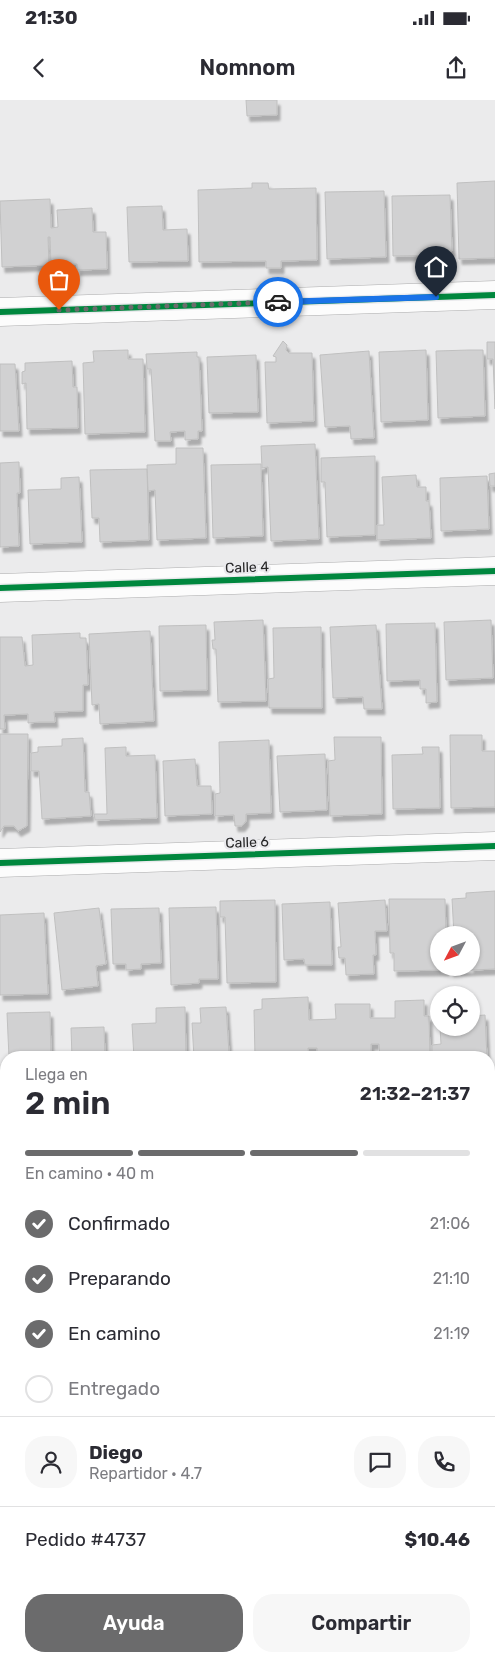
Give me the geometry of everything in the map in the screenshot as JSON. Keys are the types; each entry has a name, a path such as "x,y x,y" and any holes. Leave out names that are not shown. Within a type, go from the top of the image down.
{"street":[{"path":"0,312 495,295"},
{"name":"Calle 4","path":"0,588 495,571"},
{"name":"Calle 6","path":"0,864 495,846"}],"building":[{"path":"246,100 277,100 277,115 247,116"},
{"path":"495,181 495,258 459,259 457,183"},
{"path":"252,183 268,183 269,189 316,188 317,260 281,261 281,268 266,268 266,261 199,262 198,190 252,188"},
{"path":"384,191 386,257 327,259 325,192"},
{"path":"450,195 452,251 441,252 441,255 393,256 392,196"},
{"path":"50,199 51,228 58,227 57,210 92,208 93,232 106,232 107,269 77,270 77,264 51,265 50,237 48,237 49,265 2,267 0,201"},
{"path":"162,206 163,230 187,229 188,261 129,262 127,207"},
{"path":"283,341 287,345 286,350 289,353 312,353 314,421 267,423 265,362 276,362 276,357 273,356"},
{"path":"487,342 495,342 495,409 493,359 487,359"},
{"path":"128,350 128,359 143,359 145,432 85,434 83,363 94,362 93,351"},
{"path":"426,350 428,420 381,422 379,352"},
{"path":"483,350 485,416 438,418 436,351"},
{"path":"369,351 374,438 351,439 350,426 325,427 320,355"},
{"path":"197,352 197,357 199,357 202,431 198,431 198,439 185,440 185,431 170,432 171,441 155,441 151,369 147,369 146,354"},
{"path":"256,355 258,412 209,413 207,357"},
{"path":"72,361 73,387 77,387 78,428 27,429 26,383 22,384 22,372 25,371 25,363"},
{"path":"0,364 15,364 19,431 0,431"},
{"path":"315,444 319,539 271,541 268,467 262,468 261,446"},
{"path":"176,448 203,448 206,538 157,540 155,490 148,491 147,465 176,464"},
{"path":"375,456 375,535 327,537 325,482 321,482 321,458"},
{"path":"19,462 20,493 17,493 19,546 0,547 0,463"},
{"path":"261,464 263,536 213,538 211,465"},
{"path":"147,469 149,540 100,542 99,518 92,518 90,470"},
{"path":"495,473 495,486 490,486 489,474"},
{"path":"416,475 417,487 426,487 426,501 429,501 431,538 377,540 377,525 384,525 382,477"},
{"path":"487,476 489,529 441,531 440,478"},
{"path":"79,477 82,542 30,544 28,490 61,489 61,478"},
{"path":"263,620 266,701 218,702 216,649 213,649 212,640 215,640 214,622"},
{"path":"491,620 493,678 446,680 444,622"},
{"path":"435,623 437,702 426,703 426,689 420,689 420,680 387,681 386,624"},
{"path":"206,625 207,690 160,691 159,626"},
{"path":"376,625 382,709 364,709 363,697 333,698 330,627"},
{"path":"321,627 322,708 269,708 268,679 274,678 273,628"},
{"path":"150,631 154,721 100,724 99,704 92,705 89,634"},
{"path":"80,633 80,638 86,638 88,685 83,685 83,711 54,712 55,722 28,723 28,714 4,715 5,729 0,729 0,637 22,637 25,666 33,665 32,635"},
{"path":"0,734 28,734 27,826 18,831 14,826 4,826 0,832"},
{"path":"450,735 482,735 482,751 495,751 495,807 451,808"},
{"path":"334,737 381,737 382,814 330,816 328,761 335,760"},
{"path":"83,738 85,792 89,792 91,816 42,819 39,771 31,771 31,753 38,752 38,747 62,746 62,739"},
{"path":"269,740 271,813 246,814 246,821 242,826 235,826 234,815 215,816 215,794 220,793 219,742"},
{"path":"126,747 126,756 155,755 157,818 95,820 94,814 107,814 105,748"},
{"path":"422,747 439,747 440,808 393,809 392,755 423,754"},
{"path":"325,754 327,810 280,812 277,756"},
{"path":"195,759 197,786 211,786 212,814 165,816 163,761"},
{"path":"495,891 495,969 480,970 480,926 454,926 452,899 466,898 466,893"},
{"path":"389,899 445,899 446,926 430,926 430,970 394,971 394,953 390,953"},
{"path":"275,900 276,982 227,983 225,917 220,917 220,901"},
{"path":"385,900 387,931 375,931 376,955 373,955 374,974 346,975 345,958 339,958 338,947 341,947 338,903"},
{"path":"330,902 332,965 305,965 304,959 284,960 282,904"},
{"path":"216,907 218,979 199,979 199,983 171,985 169,908"},
{"path":"99,908 106,964 96,966 98,986 62,990 54,913"},
{"path":"159,908 161,963 141,964 141,969 126,970 126,964 113,964 111,909"},
{"path":"44,913 48,994 0,995 0,915"},
{"path":"308,997 309,1020 336,1019 335,1004 370,1004 370,1018 395,1018 395,1001 424,1000 424,1016 429,1016 430,1051 380,1051 379,1044 371,1044 371,1051 317,1051 317,1048 308,1048 308,1051 255,1051 254,1010 262,1009 262,999"},
{"path":"185,1007 186,1051 134,1051 132,1024 156,1023 156,1008"},
{"path":"226,1007 229,1051 194,1051 192,1023 201,1023 200,1008"},
{"path":"50,1012 51,1051 9,1051 7,1013"},
{"path":"480,1015 485,1015 487,1051 432,1051 432,1045 441,1044 440,1036 480,1036"},
{"path":"104,1027 105,1051 72,1051 71,1028"}],"cycle path":[{"path":"0,312 495,295"},
{"path":"0,588 495,571"},
{"path":"0,863 495,846"}],"way so far":[{"path":"59,310 278,302"}],"route":[{"path":"278,302 436,297"}]}
